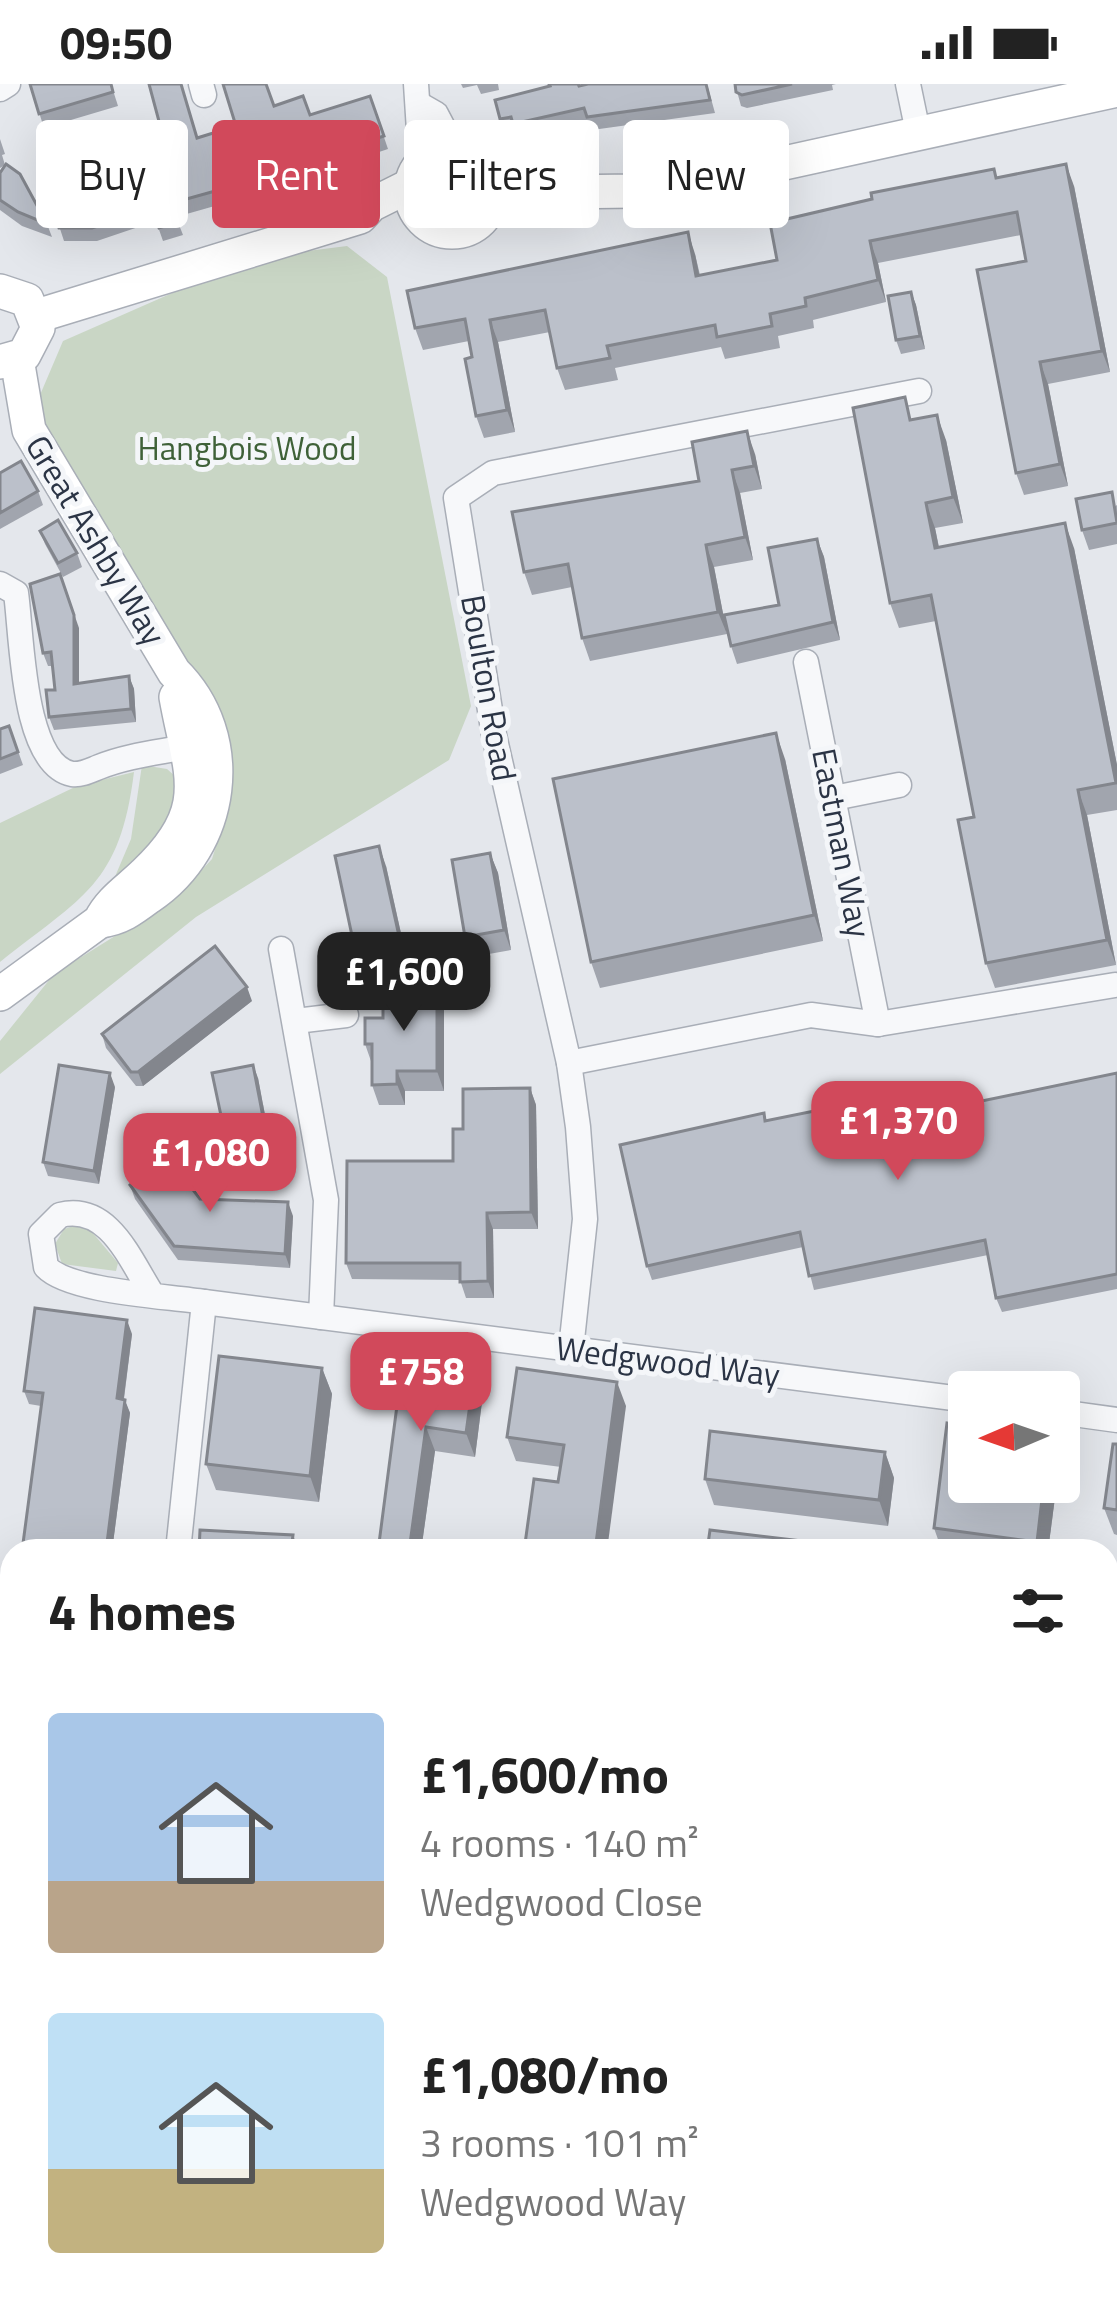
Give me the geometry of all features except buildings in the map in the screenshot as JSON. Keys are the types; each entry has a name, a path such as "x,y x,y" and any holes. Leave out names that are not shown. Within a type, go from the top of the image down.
{"street":[{"path":"0,89 8,84"},
{"path":"908,84 918,132"},
{"path":"599,191 702,181 1117,90"},
{"path":"419,95 439,120"},
{"path":"37,316 324,228"},
{"path":"0,291 27,300 37,316 35,340 6,365"},
{"name":"Great Ashby Way","path":"0,994 100,921 108,905 176,838 202,743 174,672 28,430 6,365"},
{"name":"Boulton Road","path":"572,1349 585,1220 569,1063 494,735 456,498 493,473 919,391"},
{"path":"17,586 32,722 41,748 56,767 82,774 118,760 202,743"},
{"name":"Eastman Way","path":"806,662 878,1024"},
{"path":"834,798 899,785"},
{"path":"281,949 326,1201 321,1317"},
{"path":"569,1063 811,1015 878,1024 1115,985"},
{"path":"296,1022 346,1015"},
{"name":"Wedgwood Way","path":"152,1294 111,1232 94,1216 60,1215 41,1234 42,1256 58,1278 152,1294 204,1302 948,1397"},
{"path":"179,1539 204,1302"},
{"path":"1080,1415 1117,1420"}],"green space":[{"name":"Hangbois Wood","path":"347,246 387,277 471,706 449,760 196,917 0,1074 0,1041 54,974 176,898 212,859 230,801 222,720 47,449 40,395 63,341 252,258"},
{"path":"142,765 167,769 177,778 173,834 114,879 131,839"},
{"path":"134,772 119,840 93,885 0,962 0,823 77,786"},
{"path":"77,1225 92,1232 118,1263 116,1271 62,1264 55,1244 64,1229"}]}
